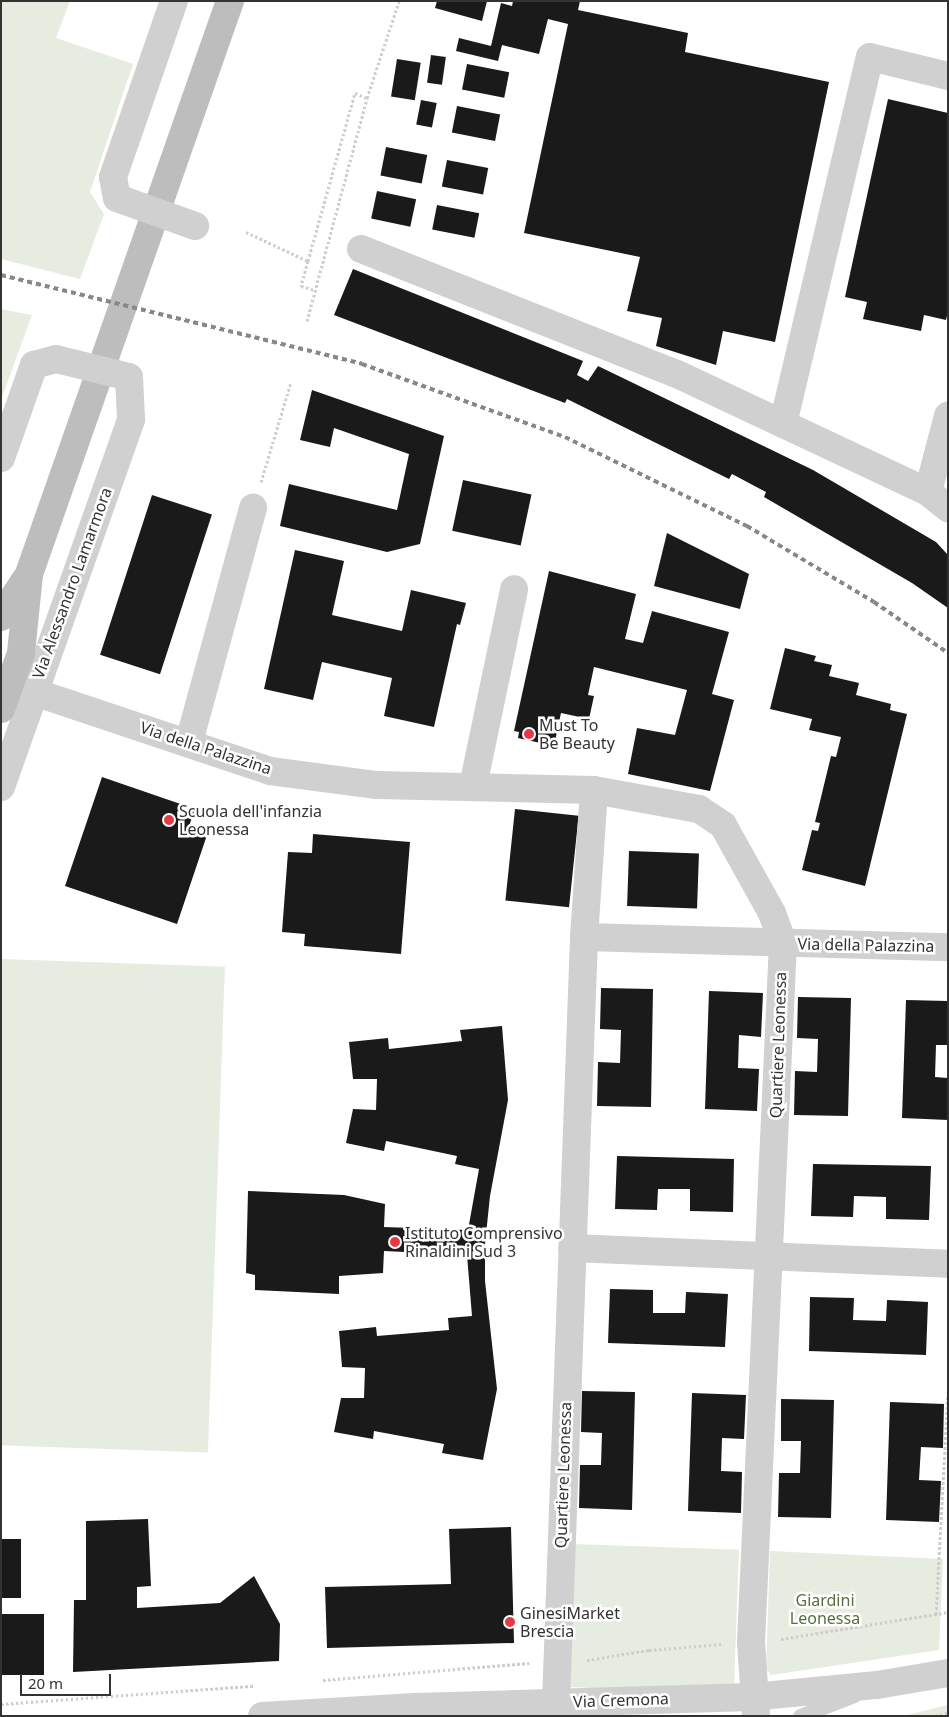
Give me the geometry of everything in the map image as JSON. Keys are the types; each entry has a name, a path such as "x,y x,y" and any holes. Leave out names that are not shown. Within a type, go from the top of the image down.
{"main road":[{"name":"Via Alessandro Lamarmora","path":"1,709 21,653 29,574 230,1"},
{"name":"Via Alessandro Lamarmora","path":"1,617 29,574"}],"street":[{"path":"174,1 113,177 117,198 195,226"},
{"path":"783,424 870,57 948,76"},
{"path":"361,249 677,374 938,500 948,416"},
{"name":"Via Alessandro Lamarmora","path":"1,458 34,365 56,359 129,377 131,419 1,787"},
{"path":"189,742 253,508"},
{"path":"473,786 514,589"},
{"name":"Via della Palazzina","path":"34,692 189,742 270,771 377,784 594,790 699,809 724,825 772,912 782,943 948,947"},
{"name":"Quartiere Leonessa","path":"556,1702 584,937 594,790"},
{"path":"584,937 782,943"},
{"name":"Quartiere Leonessa","path":"754,1706 751,1642 782,943"},
{"path":"572,1248 948,1264"},
{"name":"Via Cremona","path":"262,1716 415,1711 556,1702 754,1706 948,1673"}],"lane":[{"path":"800,1716 877,1685"}],"path":[{"path":"307,321 367,98 399,1"},
{"path":"315,290 301,286 355,93 367,98"},
{"path":"246,232 308,261"},
{"path":"253,508 291,382"},
{"path":"936,1614 948,1395"},
{"path":"313,1681 556,1661 601,1660 649,1650 751,1642 948,1612"},
{"path":"1,1704 264,1685"},
{"path":"934,1716 947,1714"}],"green space":[{"path":"1,1 70,1 56,38 133,64 90,192 104,214 80,279 1,259"},
{"path":"1,309 32,315 1,400"},
{"path":"1,959 225,967 208,1453 1,1445"},
{"path":"572,1544 739,1550 734,1693 567,1687"},
{"name":"Giardini Leonessa","path":"770,1551 943,1559 939,1650 771,1675 766,1669"},
{"path":"947,1705 948,1716 904,1716"}],"building":[{"path":"437,1 487,1 482,21 435,8"},
{"path":"513,1 580,1 578,10 688,33 685,52 829,82 775,342 723,331 716,365 656,346 662,318 627,311 640,257 524,233 568,24 548,19 539,54 502,45 498,61 456,51 459,38 491,46 501,3 512,6"},
{"path":"431,55 446,57 442,85 427,83"},
{"path":"397,59 421,63 415,100 391,97"},
{"path":"467,64 509,72 504,98 462,90"},
{"path":"888,99 948,113 948,311 946,320 924,315 921,331 863,319 867,302 845,297"},
{"path":"421,100 437,103 432,128 416,125"},
{"path":"457,106 500,114 495,141 452,133"},
{"path":"386,147 427,155 422,183 380,175"},
{"path":"447,160 488,168 483,195 442,187"},
{"path":"377,191 416,199 410,227 371,218"},
{"path":"437,205 479,213 474,238 432,230"},
{"path":"353,269 583,361 577,375 588,381 598,366 813,470 936,542 948,555 948,608 912,583 764,497 766,492 732,474 729,479 567,399 565,403 334,315"},
{"path":"312,390 444,436 420,544 387,552 280,526 289,484 397,510 409,454 334,428 330,447 300,440"},
{"path":"463,480 531,495 521,545 452,531"},
{"path":"152,495 212,514 160,674 100,655"},
{"path":"667,533 749,574 740,609 654,586"},
{"path":"295,550 344,561 332,615 402,631 411,590 466,603 460,625 457,624 434,727 384,716 392,678 322,662 313,700 264,689"},
{"path":"549,571 636,594 625,639 643,643 652,611 729,632 712,694 734,700 710,791 628,774 637,728 675,735 687,690 594,667 588,695 594,696 589,719 561,713 554,746 518,738 519,732 514,731"},
{"path":"785,648 816,656 814,661 832,665 829,676 859,683 856,695 891,704 890,710 907,714 865,886 802,870 812,830 818,831 820,823 815,822 831,756 836,757 841,737 809,730 812,719 770,709"},
{"path":"102,777 195,809 188,829 207,835 177,924 65,886"},
{"path":"515,809 579,816 569,907 505,900"},
{"path":"313,834 410,842 401,954 304,946 305,934 282,932 288,852 312,853"},
{"path":"629,851 699,853 697,908 627,906"},
{"path":"601,988 653,989 651,1107 597,1106 598,1062 620,1063 621,1030 600,1029"},
{"path":"709,991 763,993 761,1037 739,1035 738,1068 759,1069 757,1111 705,1109"},
{"path":"798,997 851,998 848,1116 794,1115 795,1071 817,1072 818,1039 797,1038"},
{"path":"906,1000 948,1001 948,1045 936,1045 935,1077 948,1078 948,1120 902,1118"},
{"path":"502,1026 508,1100 490,1196 485,1244 485,1281 497,1389 483,1460 442,1453 444,1444 374,1431 373,1439 334,1432 341,1398 364,1398 365,1368 342,1367 339,1331 376,1327 377,1336 449,1330 448,1318 472,1316 467,1255 384,1251 383,1273 339,1276 339,1294 255,1290 255,1275 246,1273 248,1191 344,1195 385,1204 384,1227 468,1230 479,1169 455,1164 457,1156 386,1141 384,1151 346,1143 353,1109 376,1110 377,1079 353,1079 349,1042 388,1038 389,1049 462,1041 460,1030"},
{"path":"617,1156 734,1159 733,1212 690,1211 690,1189 658,1189 657,1210 615,1209"},
{"path":"813,1164 931,1166 929,1220 886,1219 886,1197 854,1196 853,1217 811,1216"},
{"path":"610,1289 653,1290 653,1313 685,1313 686,1292 728,1294 725,1347 608,1343"},
{"path":"810,1297 854,1298 853,1320 886,1321 887,1300 928,1302 926,1355 809,1351"},
{"path":"582,1391 635,1392 632,1510 579,1508 580,1465 601,1465 602,1433 581,1432"},
{"path":"692,1393 746,1395 744,1439 722,1438 721,1471 742,1472 741,1513 688,1511"},
{"path":"781,1399 834,1400 831,1518 778,1517 779,1473 800,1473 801,1441 781,1441"},
{"path":"890,1402 944,1404 943,1448 921,1447 919,1480 941,1481 939,1522 886,1520"},
{"path":"148,1519 151,1586 137,1587 137,1608 220,1603 254,1576 280,1624 279,1661 73,1672 74,1600 86,1600 86,1521"},
{"path":"511,1527 514,1643 327,1648 325,1587 451,1584 449,1529"},
{"path":"1,1539 21,1539 21,1598 1,1598"},
{"path":"1,1614 44,1614 44,1675 1,1675"}],"railway":[{"path":"1,275 362,364 565,437 747,526 874,602 948,653"}],"place":[{"name":"Must To Be Beauty","path":"529,734"},
{"name":"Scuola dell'infanzia Leonessa","path":"169,820"},
{"name":"Istituto Comprensivo Rinaldini Sud 3","path":"395,1242"},
{"name":"GinesiMarket Brescia","path":"510,1622"}]}
